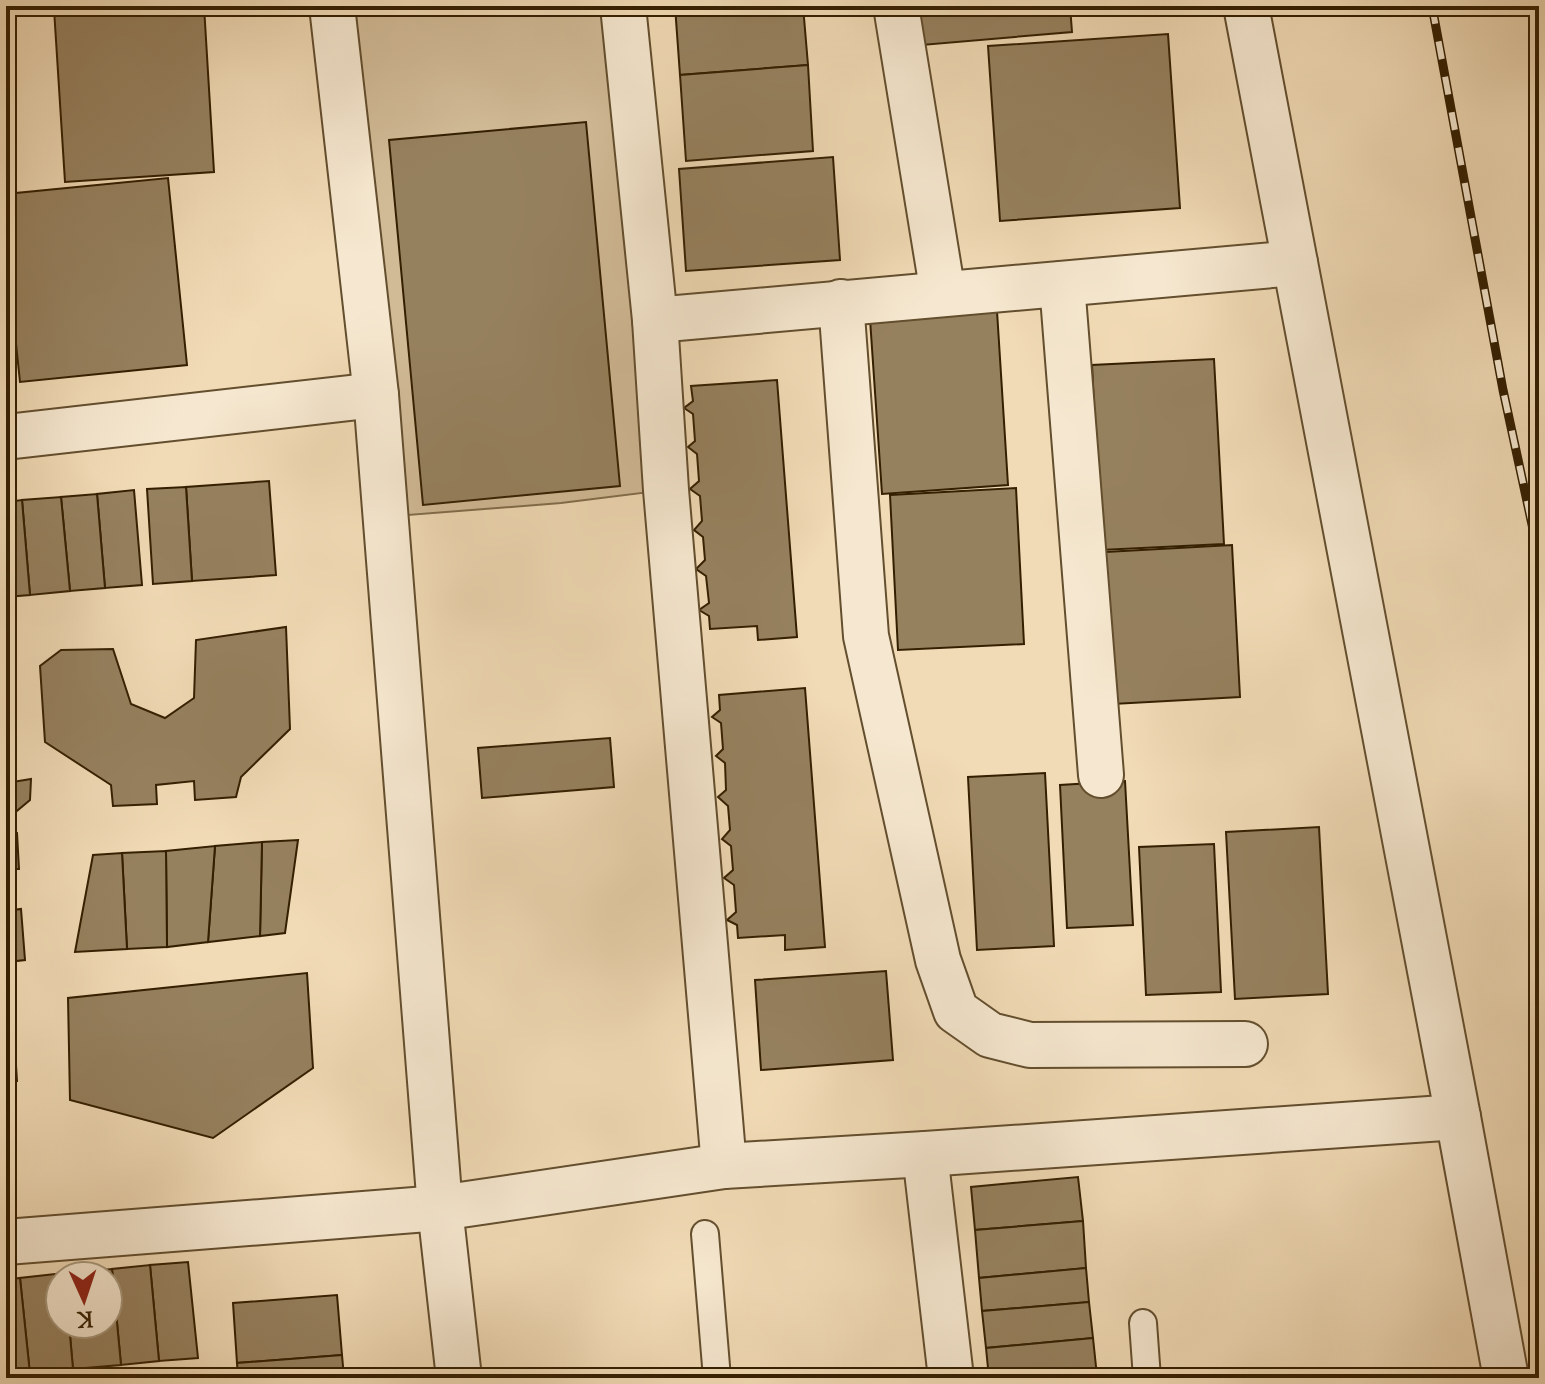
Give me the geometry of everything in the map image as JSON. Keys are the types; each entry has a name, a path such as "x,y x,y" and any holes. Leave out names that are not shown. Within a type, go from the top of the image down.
{"street":[{"path":"332,6 376,395 440,1208 459,1378"},
{"path":"623,6 655,320 666,490 724,1166"},
{"path":"896,6 943,294"},
{"path":"1246,6 1506,1378"},
{"path":"655,320 1295,263"},
{"path":"1062,284 1101,775"},
{"path":"841,302 866,636 938,960 956,1011 990,1035 1030,1045 1245,1044"},
{"path":"6,437 376,395"},
{"path":"6,1242 440,1208 724,1166 1458,1117"},
{"path":"925,1154 951,1378"}],"lane":[{"path":"705,1234 717,1378"},
{"path":"1143,1323 1147,1378"}],"shaded area":[{"path":"350,6 623,6 666,490 561,503 408,515 391,412"}],"building":[{"path":"204,6 214,172 65,182 54,9"},
{"path":"675,6 803,6 808,65 680,75"},
{"path":"918,6 1070,6 1072,32 922,45"},
{"path":"1168,34 1180,208 1000,221 988,46"},
{"path":"808,65 813,151 686,161 680,75"},
{"path":"586,122 620,486 423,505 389,140"},
{"path":"833,157 840,260 686,271 679,169"},
{"path":"168,178 187,365 20,382 6,248 6,194"},
{"path":"997,311 1008,485 882,494 870,319"},
{"path":"1214,359 1224,544 1101,550 1092,365"},
{"path":"777,380 797,637 758,640 757,626 710,629 709,616 699,610 709,603 706,576 696,569 705,560 703,537 694,530 702,521 700,496 690,489 699,481 697,454 688,447 695,441 693,414 684,408 693,401 691,386"},
{"path":"269,481 276,575 192,581 186,487"},
{"path":"186,487 192,581 153,584 147,489"},
{"path":"1016,488 1024,644 898,650 890,495"},
{"path":"134,490 142,585 105,588 97,494"},
{"path":"97,494 105,588 70,591 61,497"},
{"path":"61,497 70,591 30,595 22,500"},
{"path":"22,500 30,595 6,597 6,502"},
{"path":"1232,545 1240,697 1113,704 1105,552"},
{"path":"286,627 290,729 241,777 236,797 195,800 194,781 156,785 157,804 113,806 111,785 45,742 40,666 61,650 113,649 131,704 165,718 194,698 196,640"},
{"path":"805,688 825,947 785,950 785,935 738,938 737,925 727,920 736,912 734,885 724,878 733,870 731,846 722,839 730,830 728,806 718,797 726,790 725,763 716,756 723,749 721,723 712,717 720,710 719,695"},
{"path":"610,738 614,787 482,798 478,748"},
{"path":"1045,773 1054,946 977,950 968,777"},
{"path":"31,779 30,800 6,820 6,783"},
{"path":"1125,781 1133,925 1067,928 1060,785"},
{"path":"1319,827 1328,994 1235,999 1226,832"},
{"path":"6,828 17,833 19,869 6,869"},
{"path":"298,840 285,933 260,936 262,842"},
{"path":"262,842 260,936 208,942 215,846"},
{"path":"1214,844 1221,992 1146,995 1139,847"},
{"path":"215,846 208,942 167,947 166,851"},
{"path":"166,851 167,947 127,949 122,853"},
{"path":"122,853 127,949 75,952 93,855"},
{"path":"21,909 25,960 8,962 9,1008 6,1008 6,911"},
{"path":"886,971 893,1060 761,1070 755,980"},
{"path":"307,973 313,1068 213,1138 70,1100 68,998"},
{"path":"15,1050 17,1081 8,1084 11,1119 6,1129 6,1051"},
{"path":"1078,1177 1083,1221 975,1230 971,1187"},
{"path":"1083,1221 1086,1268 979,1278 975,1230"},
{"path":"188,1262 198,1358 159,1361 150,1265"},
{"path":"150,1265 159,1361 121,1365 119,1340 124,1340 124,1268"},
{"path":"1086,1268 1089,1302 982,1311 979,1278"},
{"path":"44,1275 44,1340 70,1340 73,1369 30,1374 20,1278"},
{"path":"20,1278 30,1374 6,1376 6,1279"},
{"path":"337,1295 342,1355 237,1363 233,1303"},
{"path":"1089,1302 1093,1338 986,1348 982,1311"},
{"path":"1093,1338 1097,1376 989,1378 986,1348"},
{"path":"70,1340 119,1340 121,1365 73,1369"},
{"path":"342,1355 344,1378 238,1378 237,1363"}],"railway":[{"path":"1432,6 1503,390 1539,557"}]}
